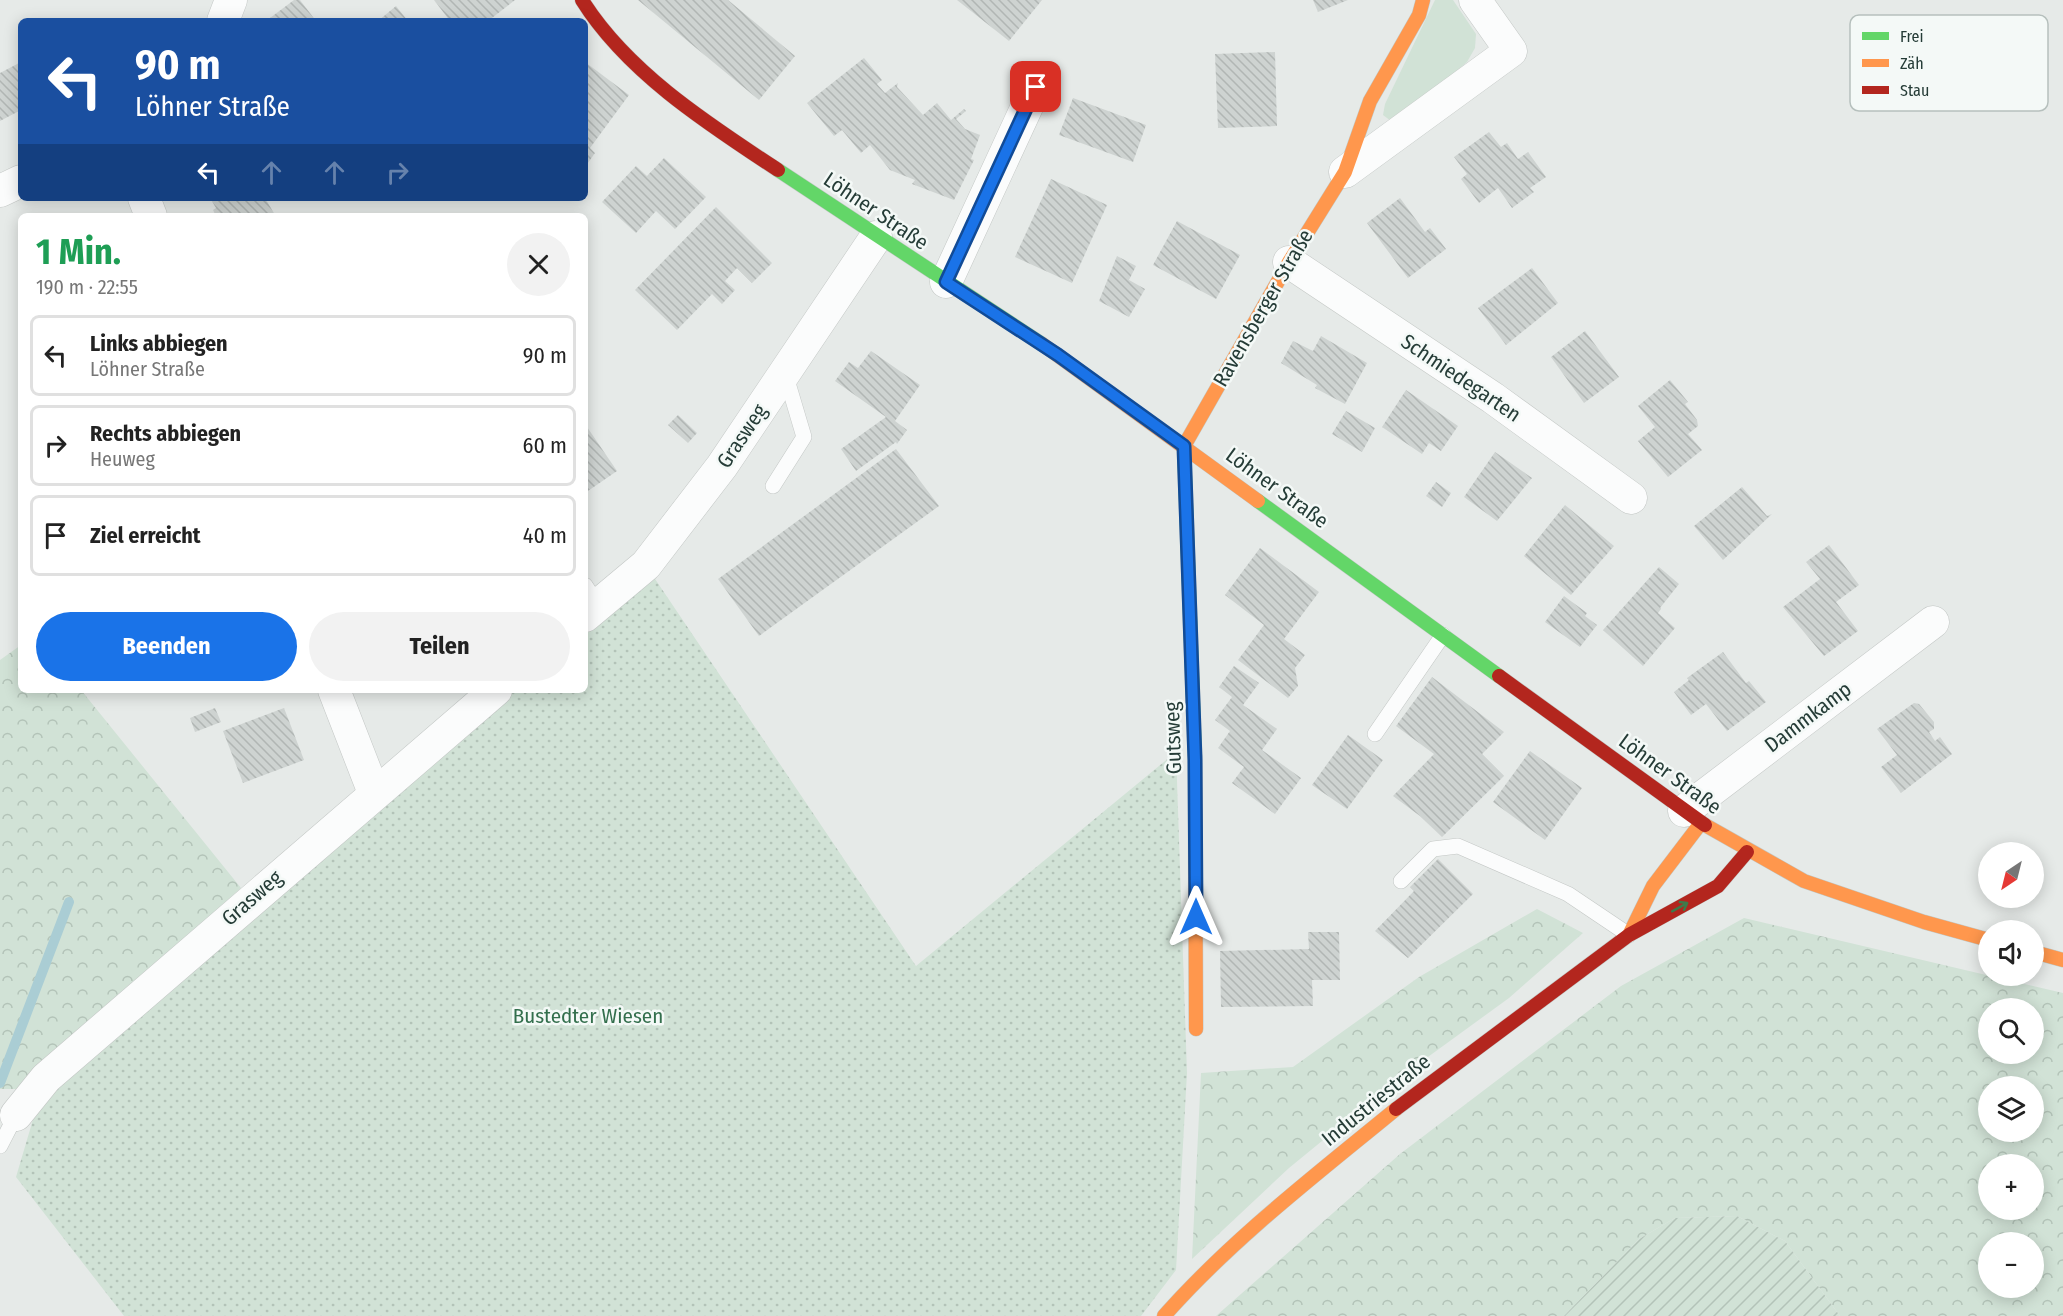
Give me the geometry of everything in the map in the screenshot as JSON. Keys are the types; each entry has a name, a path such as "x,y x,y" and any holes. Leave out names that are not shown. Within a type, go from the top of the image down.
{"street":[{"path":"224,18 231,0"},
{"name":"Löhner Straße","path":"582,0 597,24 636,66 733,141 1058,355 1693,817 1747,852 1804,881 1924,922 1978,937"},
{"name":"Ravensberger Straße","path":"1184,446 1289,262 1345,172 1370,101 1419,15 1423,0"},
{"name":"Ravensberger Straße","path":"1345,172 1511,51 1475,0"},
{"path":"946,282 1036,87"},
{"path":"0,191 18,182"},
{"name":"Grasweg","path":"589,602 645,565 722,466 876,237"},
{"name":"Schmiedegarten","path":"1289,262 1493,398 1631,498"},
{"name":"Gutsweg","path":"1184,446 1195,760 1196,1029"},
{"name":"Dammkamp","path":"1693,817 1933,622"},
{"path":"335,693 374,793"},
{"name":"Grasweg","path":"16,1115 45,1078 492,693"},
{"name":"Industriestraße","path":"1629,935 1653,886 1693,817"},
{"name":"Industriestraße","path":"1164,1316 1187,1290 1299,1189 1406,1100 1629,935 1718,886 1747,852"},
{"path":"2044,955 2063,960"}],"lane":[{"path":"772,486 804,436 784,373"},
{"path":"1375,734 1443,635"},
{"path":"1401,881 1433,849 1458,846 1568,894 1629,935"},
{"path":"0,1146 16,1115"}],"green space":[{"path":"1435,0 1453,0 1476,34 1475,48 1467,62 1400,119 1391,121 1383,115 1385,104"},
{"name":"Bustedter Wiesen","path":"651,573 916,966 1176,752 1187,1073 1176,1270 1141,1316 124,1316 16,1177 37,1106 506,693 588,693 588,625"},
{"path":"18,647 18,693 83,693 241,888 18,1089 0,1089 0,660"},
{"path":"1537,909 1583,933 1509,998 1399,1078 1289,1168 1192,1259 1201,1073 1293,1067 1419,977"},
{"path":"1744,918 1978,973 1978,986 2033,986 2063,993 2063,1316 1840,1316 1785,1241 1737,1216 1675,1218 1639,1239 1564,1316 1216,1316 1400,1154 1621,986"},
{"path":"1737,1216 1785,1241 1840,1316 1564,1316 1639,1239 1675,1218"}],"building":[{"path":"294,0 300,0 314,18 270,18"},
{"path":"434,0 515,0 492,18 448,18"},
{"path":"638,0 728,0 795,56 759,100"},
{"path":"957,0 1042,0 1009,41"},
{"path":"1313,0 1348,0 1318,12"},
{"path":"396,6 406,18 382,18"},
{"path":"1275,52 1277,126 1218,128 1215,54"},
{"path":"864,58 882,80 877,84 885,93 898,83 897,87 923,115 937,103 951,120 964,109 966,111 956,119 965,129 980,135 971,159 974,160 954,200 912,184 915,180 890,170 870,145 861,153 842,130 834,136 807,103"},
{"path":"18,64 18,112 0,121 0,73"},
{"path":"588,64 629,95 590,148 595,153 588,163"},
{"path":"1073,98 1146,125 1133,162 1059,135"},
{"path":"1489,132 1501,147 1507,143 1518,159 1528,152 1546,177 1530,188 1534,192 1512,208 1498,188 1479,203 1461,179 1467,174 1454,157"},
{"path":"664,158 706,197 675,229 656,211 636,233 602,202 636,166 647,176"},
{"path":"1051,179 1107,205 1072,283 1015,257"},
{"path":"1400,198 1425,232 1430,228 1446,249 1408,278 1367,223"},
{"path":"212,201 267,201 274,213 214,213 213,210 216,208"},
{"path":"716,207 772,263 752,283 737,268 725,281 735,290 722,304 712,294 677,330 635,290"},
{"path":"1177,221 1240,255 1216,299 1153,265"},
{"path":"1117,256 1136,266 1129,280 1145,289 1129,317 1099,301"},
{"path":"1532,268 1558,303 1506,345 1478,308"},
{"path":"1585,331 1619,377 1584,403 1551,357"},
{"path":"1321,336 1367,363 1345,404 1315,388 1317,385 1281,363 1293,341 1313,351"},
{"path":"871,351 920,385 895,421 907,430 897,444 896,442 856,471 841,449 886,417 835,381 849,362 858,368"},
{"path":"1670,380 1688,402 1685,404 1697,420 1698,426 1688,434 1702,450 1668,477 1638,441 1655,427 1638,406"},
{"path":"1406,390 1458,426 1441,451 1429,443 1422,454 1382,427"},
{"path":"1346,411 1375,428 1362,452 1332,434"},
{"path":"678,415 697,433 688,443 668,425"},
{"path":"588,428 617,471 588,491"},
{"path":"896,449 939,506 759,636 718,579"},
{"path":"1495,452 1532,478 1497,521 1464,497"},
{"path":"1436,482 1451,493 1442,507 1426,496"},
{"path":"1742,487 1767,516 1772,514 1723,560 1694,526"},
{"path":"1565,505 1614,546 1571,595 1524,556"},
{"path":"1829,545 1859,585 1836,602 1858,631 1824,656 1783,607 1820,579 1806,562"},
{"path":"1260,548 1319,592 1284,639 1305,655 1295,668 1298,686 1288,698 1238,660 1264,625 1225,595"},
{"path":"1659,567 1679,584 1658,613 1675,628 1643,666 1603,630"},
{"path":"1564,596 1587,613 1585,616 1597,625 1580,647 1545,622"},
{"path":"1723,652 1746,683 1749,681 1766,702 1727,731 1706,704 1691,715 1674,692 1689,680 1687,678"},
{"path":"1234,666 1259,683 1243,705 1277,729 1262,750 1301,778 1275,814 1232,783 1244,767 1218,748 1230,731 1215,720 1232,697 1219,687"},
{"path":"1432,677 1504,732 1482,754 1504,776 1442,837 1420,816 1393,796 1434,754 1396,726"},
{"path":"1914,703 1919,704 1934,722 1934,729 1929,732 1935,741 1940,737 1952,754 1901,793 1881,767 1897,755 1877,729"},
{"path":"215,708 221,722 195,732 190,718"},
{"path":"284,708 304,760 243,783 223,731"},
{"path":"1348,735 1383,760 1347,809 1312,785"},
{"path":"1530,751 1582,788 1545,840 1493,802"},
{"path":"1438,859 1473,894 1408,958 1375,931 1414,891 1410,887"},
{"path":"1308,932 1339,932 1340,980 1312,980 1313,1006 1221,1007 1220,951 1309,949"}],"waterway":[{"path":"0,1083 69,902"}],"traffic: fast":[{"path":"778,170 1042,344"},
{"path":"1184,446 1195,756"},
{"path":"1258,501 1499,676"}],"traffic: slow":[{"path":"1184,446 1289,262 1345,172 1370,101 1419,15 1423,0"},
{"path":"1042,344 1258,501"},
{"path":"1195,756 1196,1029"},
{"path":"1629,935 1653,886 1701,823"},
{"path":"1705,825 1804,881 1924,922 1978,937"},
{"path":"2044,955 2063,960"},
{"path":"1164,1316 1246,1234 1396,1109"}],"traffic: jam":[{"path":"582,0 600,26 645,73 697,115 778,170"},
{"path":"1499,676 1705,825"},
{"path":"1396,1109 1629,935 1718,886 1747,852"}],"route":[{"path":"1036,87 946,282 1058,355 1184,446 1195,760 1196,917"}]}
